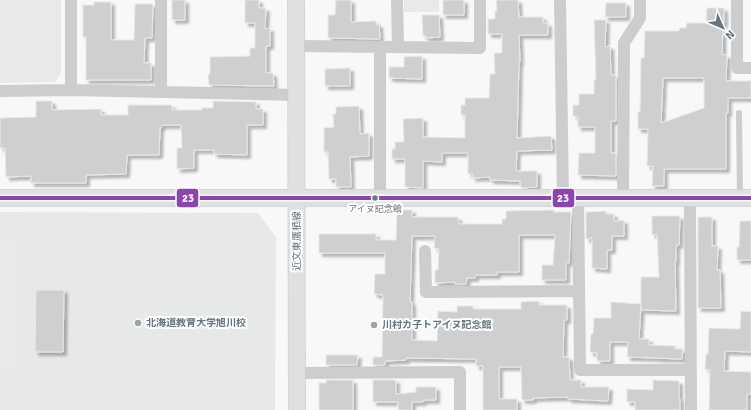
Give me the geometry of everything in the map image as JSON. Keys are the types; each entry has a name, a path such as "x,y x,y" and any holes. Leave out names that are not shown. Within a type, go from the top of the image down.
{"street":[{"path":"71,0 71,90"},
{"path":"161,92 162,0"},
{"name":"近文東鷹栖線","path":"296,0 297,410"},
{"path":"398,0 398,47"},
{"path":"296,46 480,48 480,0"},
{"path":"560,0 570,198 579,291 580,370 690,370"},
{"path":"623,198 624,43 640,18 640,0"},
{"path":"737,0 737,68 751,68"},
{"path":"380,47 380,198"},
{"path":"0,91 71,90 296,95"},
{"path":"0,198 746,198"},
{"path":"690,198 691,410"},
{"path":"425,251 426,292 579,291"},
{"path":"297,374 460,372 460,410"}],"lane":[{"path":"739,113 746,198"}],"shaded area":[{"path":"0,0 61,0 61,73 55,82 0,83"},
{"path":"404,0 439,0 439,12 404,12"},
{"name":"北海道教育大学旭川校","path":"0,212 258,213 276,237 275,410 0,410"},
{"path":"0,238 21,238 17,372 0,371"}],"building":[{"path":"172,0 185,0 185,20 172,20"},
{"path":"245,0 259,0 259,8 266,8 265,29 270,28 270,46 266,46 266,73 273,73 274,86 209,85 208,74 210,74 210,57 250,56 250,48 255,48 255,23 245,23"},
{"path":"336,0 351,0 351,22 376,21 376,25 379,24 380,39 328,38 328,15 335,15"},
{"path":"443,0 464,0 464,15 443,15"},
{"path":"496,0 518,0 519,17 543,17 543,23 548,23 548,35 519,35 520,62 517,138 551,136 552,150 517,151 516,171 537,171 537,187 521,188 520,181 490,180 490,177 472,178 473,174 468,174 468,153 442,153 442,162 423,161 423,188 405,187 405,159 392,159 392,149 395,149 395,142 404,142 403,119 423,118 423,137 465,138 465,115 461,115 461,105 465,105 465,98 489,98 490,74 495,74 494,53 502,53 502,34 488,34 488,19 495,19 495,11 497,11"},
{"path":"94,2 111,2 111,40 134,40 135,4 153,4 152,38 145,38 144,63 151,63 151,80 86,80 86,37 83,37 83,5 94,5"},
{"path":"606,3 626,3 626,17 605,17"},
{"path":"707,8 724,8 722,55 727,55 726,81 751,81 751,98 728,98 728,113 726,113 726,169 664,169 664,186 652,186 653,166 647,166 648,129 638,129 638,112 640,112 641,58 644,58 645,31 679,31 680,28 686,28 687,23 706,23","holes":["663,78 704,78 704,108 661,123"]},
{"path":"422,15 439,15 440,37 426,38 426,36 423,36"},
{"path":"594,20 606,20 605,47 610,46 611,75 616,75 616,121 611,121 611,153 616,153 616,176 578,175 579,153 595,153 595,127 578,127 578,116 573,116 573,105 579,105 579,94 594,94 594,80 596,80"},
{"path":"422,56 422,79 389,78 389,67 404,67 404,57"},
{"path":"350,68 350,86 325,86 325,69"},
{"path":"36,101 52,101 52,110 101,109 101,115 128,115 128,105 172,105 172,110 202,110 202,108 213,108 213,101 256,102 256,109 263,109 263,125 247,125 247,155 214,154 214,150 194,150 194,168 177,169 177,148 182,148 181,125 162,125 160,128 159,155 127,155 126,174 86,175 86,183 31,183 31,176 6,177 5,148 0,148 0,118 36,117"},
{"path":"359,106 360,134 369,133 369,156 350,157 351,187 336,187 336,179 329,179 328,152 324,152 324,128 334,127 333,114 336,114 336,107"},
{"path":"397,210 412,210 412,217 458,217 459,224 502,224 502,219 506,219 506,211 554,210 554,212 571,212 569,263 566,262 566,280 542,280 542,265 553,265 555,235 519,235 519,272 497,272 497,275 475,275 475,278 467,278 466,284 455,284 455,282 435,283 435,270 438,270 439,249 434,248 435,236 412,236 410,302 412,302 412,340 437,341 438,311 457,312 457,306 473,306 473,309 521,309 521,302 539,301 539,305 567,305 567,320 564,320 563,357 569,357 570,380 581,380 581,387 609,387 608,401 568,399 568,397 533,398 533,400 522,400 521,367 499,367 499,399 517,399 517,410 483,410 483,366 476,366 476,359 406,358 406,360 385,361 385,365 373,365 373,357 382,357 383,295 374,294 375,274 385,274 385,253 319,253 319,234 376,234 376,240 396,240"},
{"path":"606,211 606,214 614,214 614,221 624,220 624,236 612,236 612,250 607,250 607,269 592,268 592,238 586,239 586,212"},
{"path":"652,216 680,216 679,245 676,245 675,262 676,311 641,310 641,277 659,277 657,234 652,235"},
{"path":"698,217 712,217 712,246 718,246 717,270 720,270 721,308 698,308"},
{"path":"740,221 751,221 751,260 737,260"},
{"path":"36,290 64,290 63,352 35,352"},
{"path":"611,302 641,304 639,339 649,339 649,345 676,346 675,349 683,349 682,359 627,357 628,342 610,342 610,361 597,361 597,353 590,352 594,318 611,318"},
{"path":"741,311 751,312 751,352 725,351 724,371 751,372 751,394 747,394 747,410 709,410 710,370 705,369 706,354 708,354 709,328 740,329"},
{"path":"326,355 358,355 357,365 326,365"},
{"path":"326,380 353,380 353,410 319,410 319,383 326,383"},
{"path":"373,380 396,380 396,394 416,392 416,387 436,387 436,400 412,402 412,410 398,410 398,402 373,402"},
{"path":"653,380 679,381 680,410 635,410 635,402 627,402 627,389 653,390"}],"transit line":[{"name":"23","path":"0,198 751,198"}],"place":[{"name":"アイヌ記念館","path":"375,198"},
{"name":"北海道教育大学旭川校","path":"138,323"},
{"name":"川村カ子トアイヌ記念館","path":"374,325"}]}
